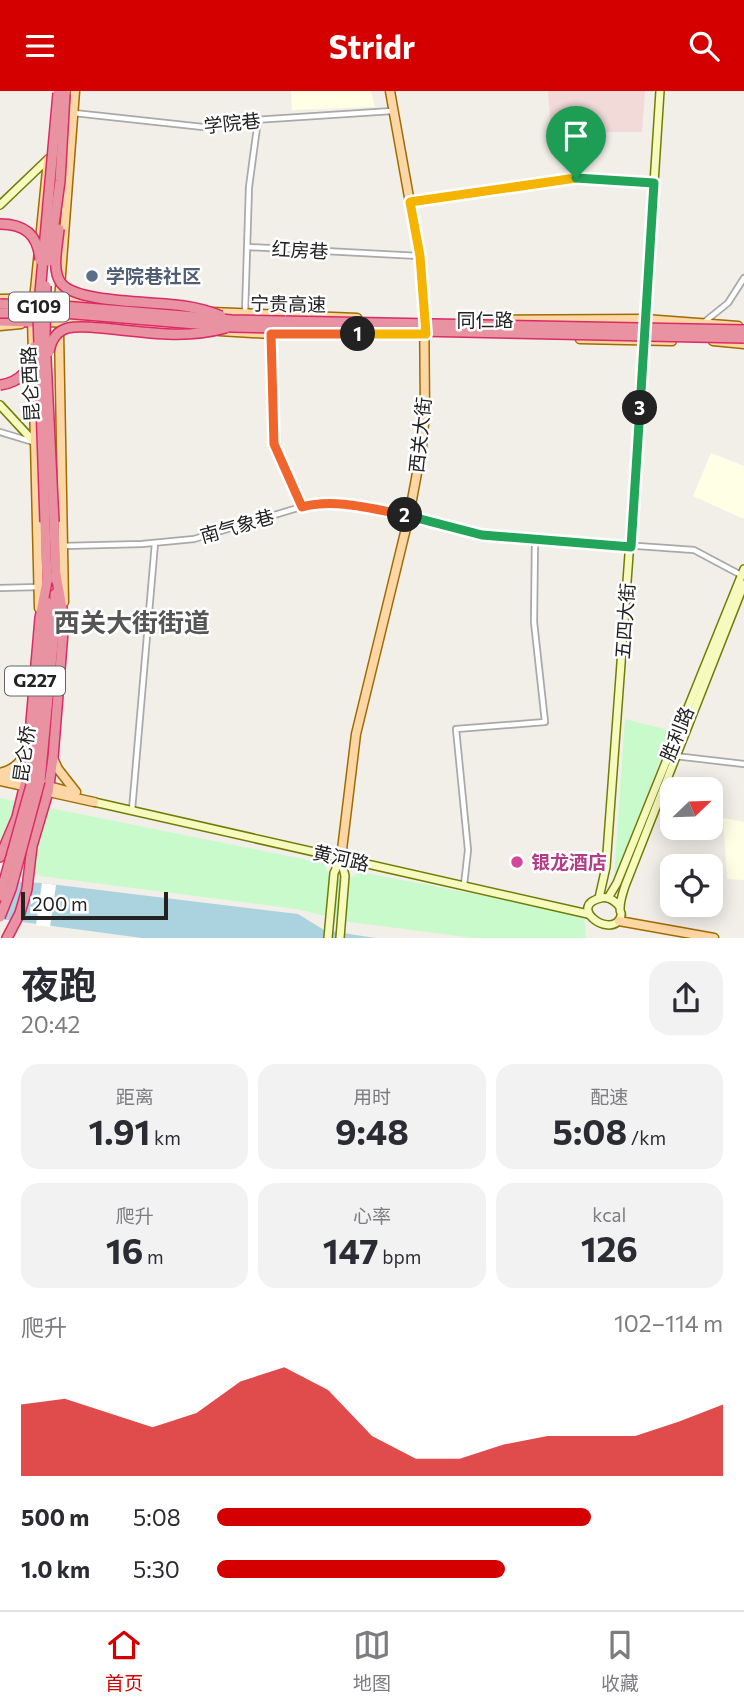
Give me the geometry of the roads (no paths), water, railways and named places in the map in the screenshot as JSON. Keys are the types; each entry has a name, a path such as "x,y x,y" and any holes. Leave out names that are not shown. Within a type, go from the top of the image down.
{"highway":[{"name":"昆仑西路","path":"45,522 50,420 45,338 46,281 60,181 63,92"},
{"name":"昆仑西路","path":"50,633 52,576 45,522 35,325 63,92"},
{"path":"60,181 56,270 61,283 72,292 89,297 205,310 232,323"},
{"path":"0,224 17,225 37,241 41,282"},
{"name":"宁贵高速","path":"2,307 232,323 744,338"},
{"path":"0,321 35,325 31,364 26,373 10,383 0,385"},
{"path":"50,420 49,351 51,343 61,331 86,327 184,336 202,335 232,323"},
{"name":"宁贵高速","path":"232,323 744,328"},
{"name":"G227","path":"1,855 26,783 40,618 52,576"},
{"name":"G227","path":"7,938 20,913 27,889 32,846 48,789 53,758 64,619 52,576"},
{"name":"昆仑桥","path":"0,896 33,778 50,633"},
{"name":"昆仑桥","path":"0,916 11,889 40,781 50,633"}],"main road":[{"name":"西关大街","path":"328,938 334,873 341,858 356,734 409,516 422,446 426,334 420,256 390,91"},
{"name":"五四大街","path":"604,898 631,547 660,91"},
{"path":"63,92 72,113 59,298 64,619"},
{"path":"40,618 39,587 45,522 35,443 35,298 48,159 63,92"},
{"path":"0,205 48,159"},
{"name":"同仁路","path":"2,307 35,298 59,298 244,314 425,321 645,319 744,328"},
{"name":"同仁路","path":"0,326 59,322 271,334 426,334 744,344"},
{"path":"0,405 35,443"},
{"path":"52,576 60,560 62,507"},
{"name":"胜利路","path":"620,907 672,755 743,572"},
{"name":"胜利路","path":"604,898 617,883 744,584"},
{"path":"0,777 23,759 30,744"},
{"path":"53,758 68,783 78,793 94,802"},
{"path":"0,777 15,777 26,783 94,802"},
{"path":"48,789 78,793"},
{"name":"黄河路","path":"94,802 588,914"},
{"name":"西关大街","path":"340,938 345,876 341,858"},
{"path":"604,898 614,901 620,907 619,921 609,929 594,926 588,914 589,907 604,898"},
{"path":"619,921 714,938"},
{"path":"607,938 609,929"}],"street":[{"name":"学院巷","path":"72,113 203,127 258,120 393,111"},
{"path":"248,247 249,187 258,120"},
{"path":"410,202 576,178 654,183"},
{"name":"红房巷","path":"244,314 248,247 420,256"},
{"path":"702,324 728,303 744,278"},
{"path":"271,334 274,444 302,507"},
{"path":"0,432 35,443"},
{"name":"南气象巷","path":"63,546 155,543 194,538 311,505 351,505 409,516 482,535 694,550 743,572"},
{"path":"464,885 468,850 456,729 545,722 534,622 535,539"},
{"path":"132,810 155,543"},
{"path":"0,589 39,587"},
{"path":"672,755 744,764"}],"water":[{"path":"0,881 42,883 298,914 324,930 375,938 142,938 0,919"}],"place":[{"name":"学院巷社区","path":"92,276"},
{"name":"银龙酒店","path":"517,862"}],"district":[{"name":"西关大街街道","path":"132,623"}]}
